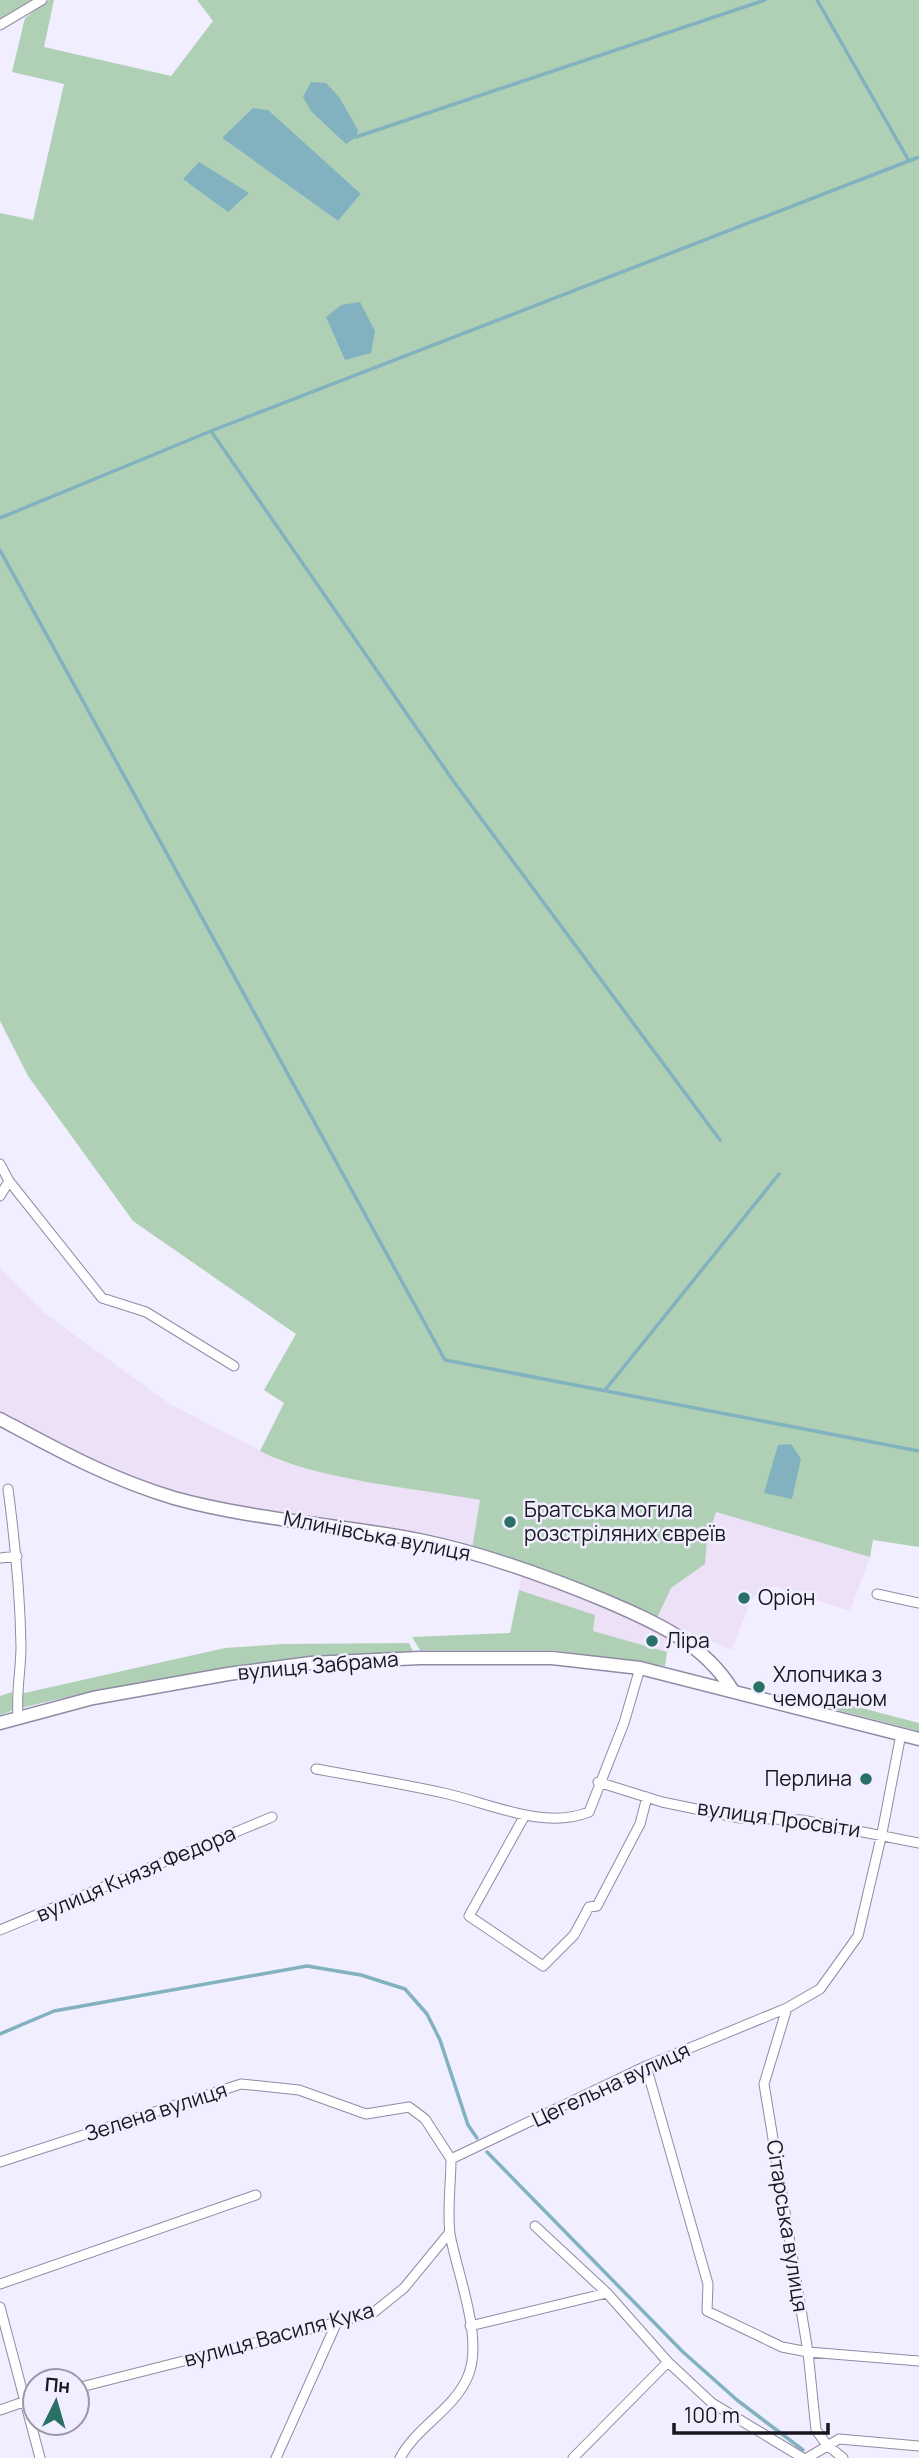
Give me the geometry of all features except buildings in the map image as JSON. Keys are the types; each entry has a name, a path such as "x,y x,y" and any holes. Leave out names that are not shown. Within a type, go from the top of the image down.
{"main road":[{"name":"Млинівська вулиця","path":"0,1419 107,1476 174,1498 215,1508 422,1541 499,1561 655,1622 695,1647 722,1673 733,1691"},
{"name":"вулиця Забрама","path":"0,1723 93,1698 228,1674 311,1663 420,1658 552,1658 640,1668 919,1738"}],"street":[{"path":"0,25 42,0"},
{"path":"0,1164 9,1181 102,1298 146,1312 234,1366"},
{"path":"0,1196 9,1181"},
{"path":"8,1489 17,1556 21,1649 16,1692 18,1716"},
{"path":"0,1558 17,1556"},
{"path":"877,1594 919,1603"},
{"path":"316,1769 447,1794 526,1815 576,1817 589,1812 640,1668"},
{"name":"Цегельна вулиця","path":"451,2159 646,2066 787,2008 820,1989 858,1936 901,1734"},
{"name":"вулиця Просвіти","path":"598,1782 647,1797 740,1818 802,1820 882,1833 919,1843"},
{"path":"526,1815 469,1916 543,1966 574,1935 589,1907 597,1906 640,1824 647,1797"},
{"name":"вулиця Князя Федора","path":"0,1930 272,1817"},
{"name":"Сітарська вулиця","path":"787,2008 764,2084 808,2352 816,2430 827,2445"},
{"path":"646,2066 708,2284 707,2311 782,2347 808,2352 919,2361"},
{"name":"Зелена вулиця","path":"0,2162 241,2084 299,2090 366,2114 409,2107 425,2119 451,2159"},
{"path":"400,2458 410,2441 443,2410 468,2377 472,2340 450,2232 451,2159"},
{"path":"0,2284 256,2195"},
{"path":"535,2226 607,2293 668,2362 712,2403 805,2458 839,2439 919,2446"},
{"name":"вулиця Василя Кука","path":"91,2384 373,2314 393,2299 450,2232"},
{"path":"470,2326 607,2293"},
{"path":"0,2307 21,2389"},
{"path":"276,2458 337,2322"},
{"path":"573,2458 668,2362"},
{"path":"0,2410 21,2402"},
{"path":"34,2437 40,2458"},
{"path":"827,2445 844,2458"}],"shaded area":[{"path":"0,1268 43,1312 170,1404 282,1462 480,1500 472,1549 423,1536 216,1503 175,1493 109,1472 0,1414"},
{"path":"716,1512 870,1557 850,1611 776,1587 761,1589 751,1600 732,1650 657,1618 671,1588 705,1564 707,1541"},
{"path":"522,1575 653,1626 670,1637 667,1652 593,1631 594,1615 519,1590"}],"green space":[{"path":"0,0 36,0 0,21"},
{"path":"49,0 54,0 44,47 171,76 213,21 197,0 919,0 919,1547 873,1540 870,1557 716,1512 707,1540 705,1564 671,1588 657,1618 579,1585 472,1549 480,1500 337,1476 283,1461 260,1451 284,1403 264,1390 296,1334 133,1221 28,1076 0,1021 0,213 33,220 64,84 12,72 25,18","holes":["222,138 361,194 338,221"]},
{"path":"519,1590 595,1615 593,1631 667,1652 665,1666 552,1650 420,1650 412,1637 510,1633"},
{"path":"409,1643 413,1651 314,1658 216,1670 21,1708 20,1694 225,1648 284,1644"},
{"path":"12,1692 14,1710 0,1715 0,1696"},
{"path":"831,1700 919,1723 919,1731 829,1708"}],"water":[{"path":"311,82 326,83 339,97 358,130 356,137 346,144 311,111 303,97"},
{"path":"253,108 268,110 361,194 338,221 222,138"},
{"path":"199,162 249,193 228,212 183,179"},
{"path":"360,302 375,331 371,353 345,360 326,317 341,305"},
{"path":"791,1444 801,1459 792,1499 764,1493 778,1445"}],"waterway":[{"path":"356,137 765,0"},
{"path":"817,0 909,161"},
{"path":"0,518 211,431 919,157"},
{"path":"211,431 454,782 720,1140"},
{"path":"0,550 445,1360 919,1451"},
{"path":"606,1389 779,1174"},
{"path":"0,2034 54,2011 307,1966 361,1975 405,1989 427,2014 440,2040 468,2125 477,2138"},
{"path":"487,2152 683,2352 737,2400 803,2450"}],"place":[{"name":"Братська могила розстріляних євреїв","path":"510,1522"},
{"name":"Оріон","path":"744,1598"},
{"name":"Ліра","path":"652,1641"},
{"name":"Хлопчика з чемоданом","path":"759,1687"},
{"name":"Перлина","path":"866,1779"}]}
